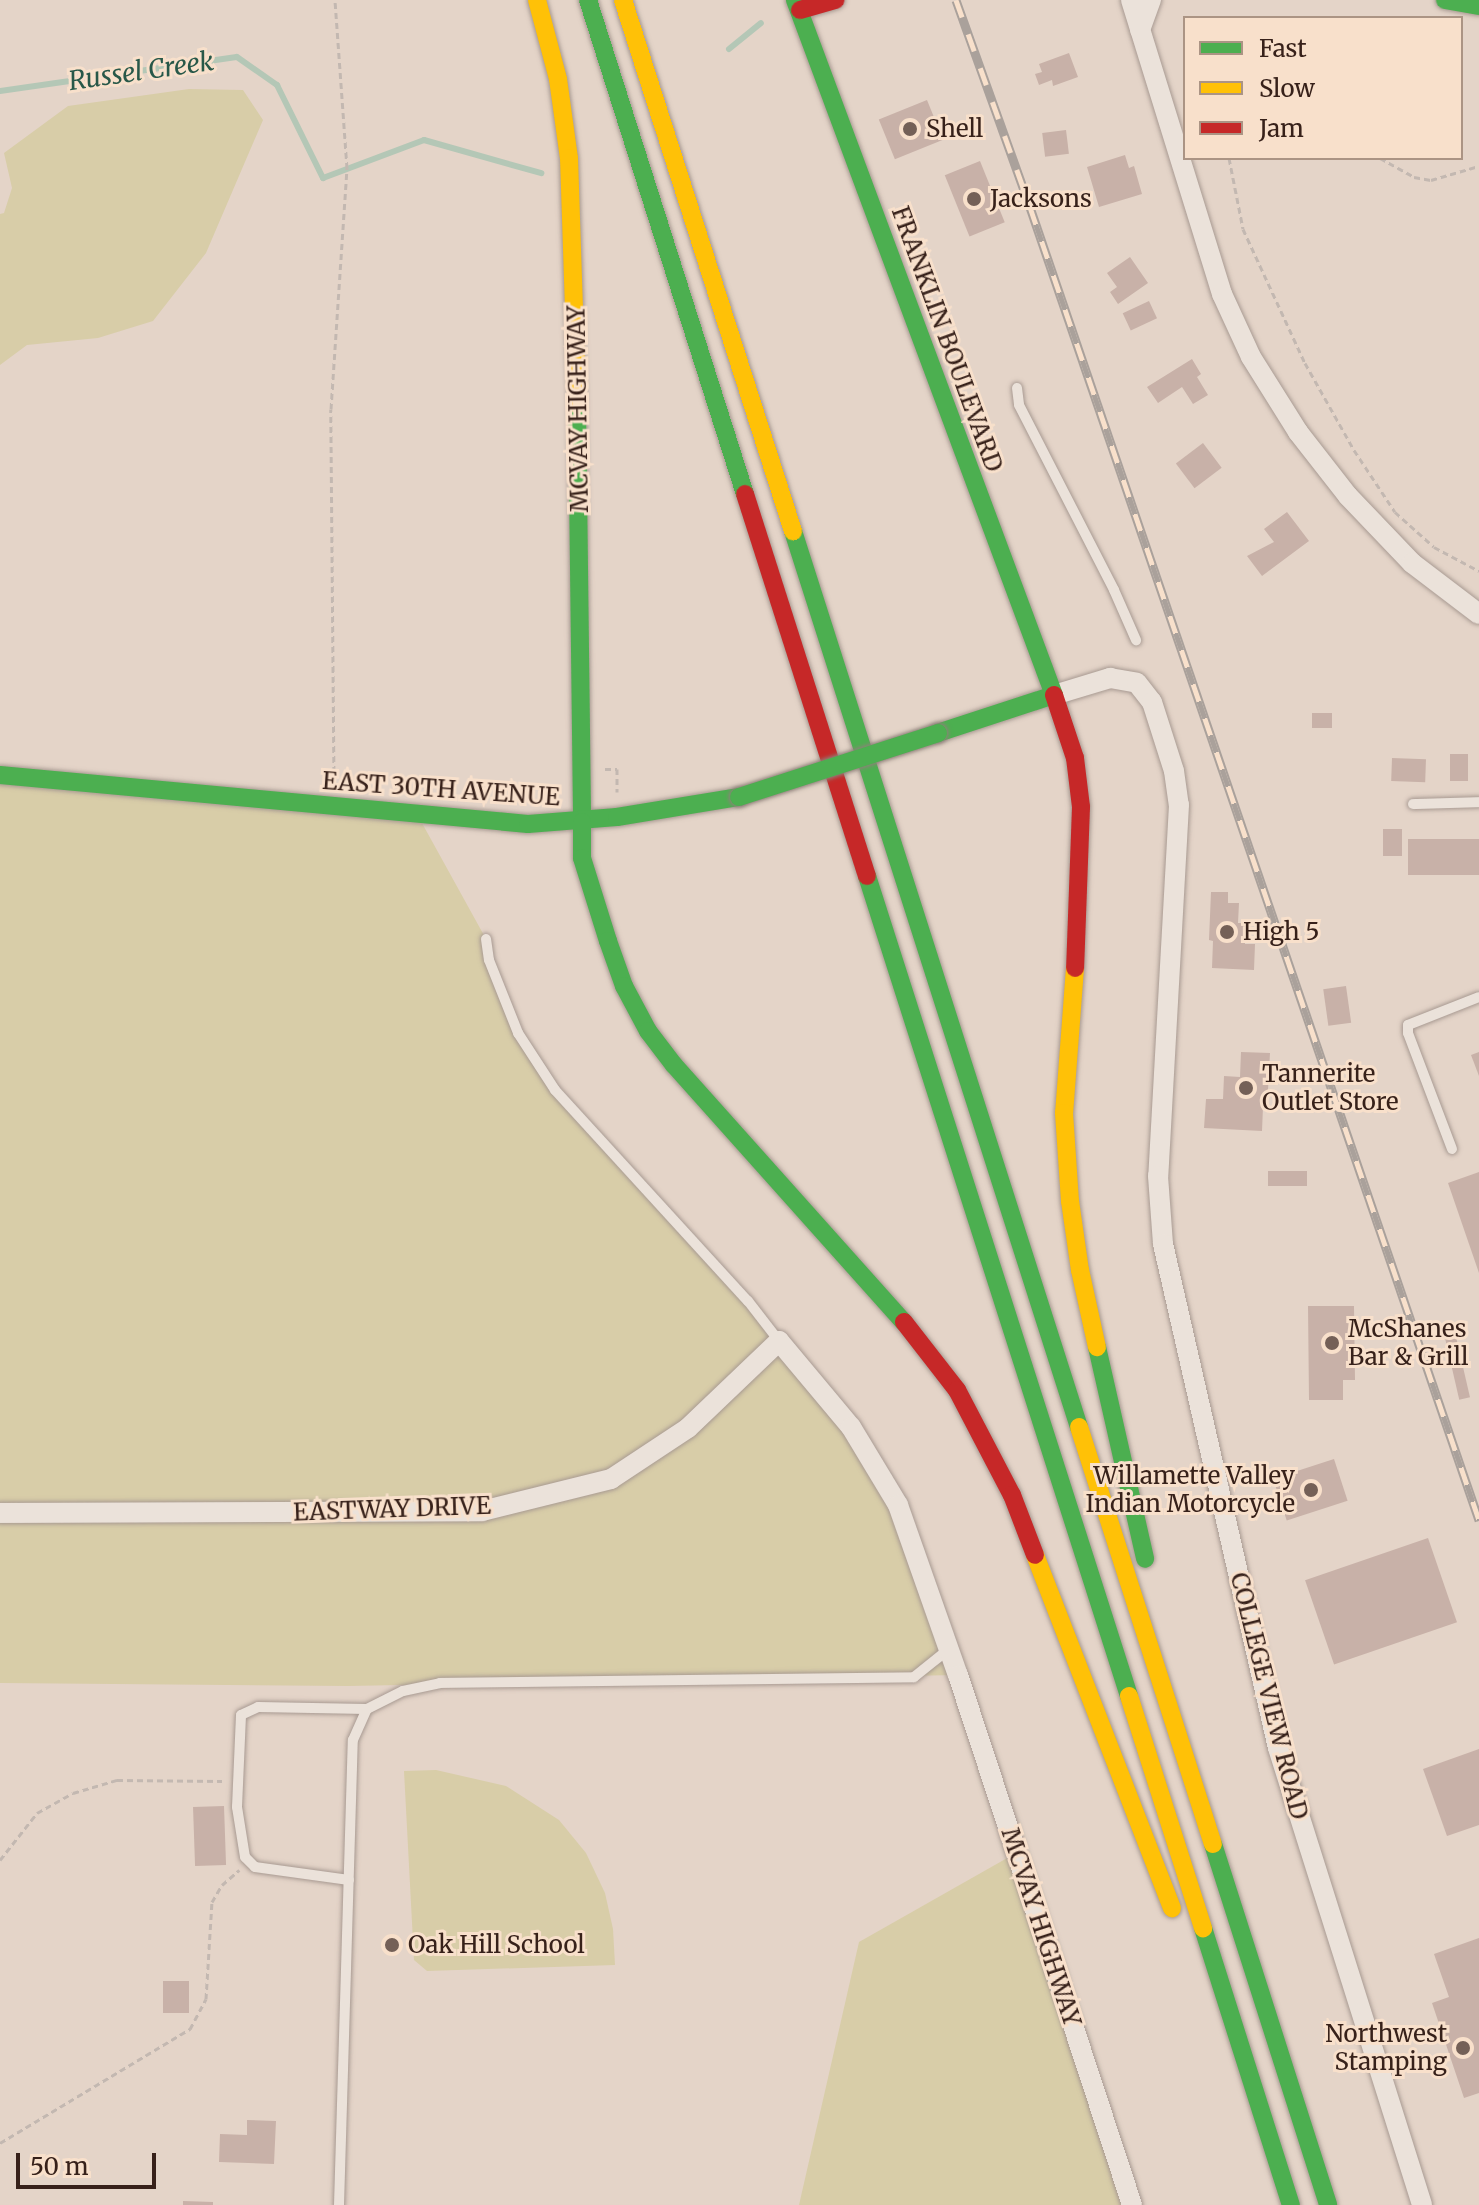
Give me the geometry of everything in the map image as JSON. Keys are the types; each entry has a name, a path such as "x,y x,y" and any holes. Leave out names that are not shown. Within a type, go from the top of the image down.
{"main road":[{"name":"MCVAY HIGHWAY","path":"537,0 558,79 569,158 576,267 582,858 604,927 624,986 648,1031 674,1065 909,1328 957,1390 1012,1495 1178,1924"},
{"path":"588,0 1289,2205"},
{"path":"623,0 1208,1839 1328,2205"},
{"path":"797,5 836,0"},
{"path":"1445,0 1479,6"},
{"name":"FRANKLIN BOULEVARD","path":"797,5 1075,758 1081,807 1080,895 1064,1113 1070,1201 1080,1270 1208,1839"},
{"name":"EAST 30TH AVENUE","path":"0,775 528,824 582,822 739,797 1054,695"},
{"path":"1195,1968 1289,2205"}],"street":[{"path":"1131,0 1222,294 1251,357 1298,432 1348,496 1412,563 1479,614"},
{"path":"1140,30 1151,0"},
{"name":"COLLEGE VIEW ROAD","path":"1054,695 1110,678 1137,683 1152,702 1174,771 1179,805 1158,1176 1163,1244 1278,1748 1422,2205"},
{"path":"779,1341 851,1427 898,1505 949,1649"},
{"name":"EASTWAY DRIVE","path":"0,1513 482,1511 611,1479 688,1428 779,1341"},
{"name":"MCVAY HIGHWAY","path":"949,1649 1132,2205"}],"lane":[{"path":"1017,388 1019,405 1089,547 1114,590 1136,640"},
{"path":"1413,804 1479,802"},
{"path":"486,939 489,960 518,1033 555,1090 748,1301 779,1341"},
{"path":"1452,1149 1408,1033 1408,1025 1479,997"},
{"path":"349,1880 255,1867 250,1862 240,1833 237,1782 241,1715 245,1710 258,1707 367,1709 403,1691 440,1683 892,1679 914,1677 949,1649"},
{"path":"339,2205 353,1740 367,1709"}],"path":[{"path":"334,806 331,409 347,168 335,0"},
{"path":"1229,160 1243,229 1305,363 1354,450 1395,512 1434,547 1479,571"},
{"path":"1384,160 1414,177 1431,180 1479,166"},
{"path":"0,1860 37,1813 73,1793 117,1780 237,1782"},
{"path":"0,2143 190,2029 206,1999 212,1902 222,1885 250,1862"}],"shaded area":[{"path":"189,89 243,90 263,120 206,253 153,321 98,338 27,345 0,365 0,214 4,213 12,188 4,153 68,106"},
{"path":"0,775 417,814 486,939 518,1033 555,1090 748,1301 871,1461 958,1675 348,1686 0,1683"},
{"path":"436,1770 506,1786 559,1820 586,1853 605,1893 613,1929 615,1965 427,1971 414,1960 404,1771"},
{"path":"1016,1853 1129,2205 799,2205 859,1942"}],"building":[{"path":"1069,53 1078,77 1053,86 1052,80 1039,85 1035,74 1042,72 1039,64"},
{"path":"927,100 943,140 895,159 879,119"},
{"path":"1066,130 1069,154 1045,157 1042,133"},
{"path":"1125,155 1129,168 1134,166 1142,194 1099,207 1087,167"},
{"path":"980,161 1005,222 969,236 945,175"},
{"path":"1130,257 1148,283 1118,304 1110,292 1117,287 1107,273"},
{"path":"1149,301 1157,318 1131,330 1123,313"},
{"path":"1192,359 1201,374 1197,377 1208,395 1193,404 1182,387 1158,403 1147,387"},
{"path":"1203,443 1222,468 1195,488 1176,463"},
{"path":"1287,512 1309,541 1262,576 1247,556 1274,542 1264,529"},
{"path":"1312,713 1332,713 1332,728 1312,728"},
{"path":"1450,754 1468,754 1468,781 1450,781"},
{"path":"1392,758 1426,759 1425,782 1391,781"},
{"path":"1383,829 1402,829 1402,856 1383,856"},
{"path":"1408,839 1479,839 1479,875 1408,875"},
{"name":"High 5","path":"1211,892 1228,892 1228,903 1239,903 1238,923 1246,923 1245,944 1255,944 1254,970 1212,968 1213,941 1209,940"},
{"path":"1346,986 1351,1023 1328,1026 1323,989"},
{"name":"Tannerite Outlet Store","path":"1241,1052 1270,1053 1267,1108 1263,1107 1262,1131 1204,1128 1206,1099 1223,1099 1224,1076 1240,1077"},
{"path":"1479,1052 1479,1076 1471,1055"},
{"path":"1268,1171 1307,1171 1307,1186 1268,1186"},
{"path":"1479,1172 1479,1273 1448,1183"},
{"name":"McShanes Bar & Grill","path":"1308,1306 1354,1306 1355,1380 1343,1380 1343,1400 1309,1400"},
{"path":"1454,1328 1470,1397 1459,1400 1443,1330"},
{"name":"Willamette Valley Indian Motorcycle","path":"1334,1459 1348,1501 1287,1521 1273,1479"},
{"path":"1428,1538 1457,1622 1334,1664 1305,1580"},
{"path":"1479,1749 1479,1825 1447,1836 1423,1769"},
{"path":"224,1806 226,1865 195,1866 193,1807"},
{"name":"Northwest Stamping","path":"1479,1938 1479,2093 1464,2098 1432,2003 1449,1997 1434,1954"},
{"path":"163,1981 189,1981 189,2013 163,2013"},
{"path":"247,2120 276,2121 274,2164 219,2162 220,2134 247,2135"},
{"path":"183,2201 213,2202 213,2205 183,2205"}],"waterway":[{"name":"Russel Creek","path":"729,49 761,23"},
{"name":"Russel Creek","path":"0,91 237,57 277,85 323,178 424,140 541,173"}],"railway":[{"path":"956,0 1030,207 1479,1520"}],"traffic: fast":[{"path":"588,0 745,494"},
{"path":"795,0 1054,695 938,733"},
{"path":"1445,0 1479,6"},
{"path":"577,404 582,822"},
{"path":"793,531 1079,1427"},
{"path":"739,797 938,733"},
{"path":"0,775 528,824 617,817 739,797"},
{"path":"582,822 582,858 608,941 624,986 648,1031 674,1065 904,1322"},
{"path":"867,876 1129,1696"},
{"path":"1097,1347 1145,1559"},
{"path":"1213,1844 1328,2205"},
{"path":"1203,1928 1291,2205"}],"traffic: slow":[{"path":"537,0 558,79 569,158 577,404"},
{"path":"623,0 793,531"},
{"path":"1075,968 1064,1113 1070,1201 1080,1270 1097,1347"},
{"path":"1079,1427 1213,1844"},
{"path":"1035,1555 1172,1908"},
{"path":"1129,1696 1203,1928"}],"traffic: jam":[{"path":"800,10 836,0"},
{"path":"745,494 867,876"},
{"path":"1054,695 1075,758 1081,807 1075,968"},
{"path":"904,1322 957,1390 1012,1495 1035,1555"}],"place":[{"name":"Shell","path":"910,129"},
{"name":"Jacksons","path":"974,199"},
{"name":"High 5","path":"1227,932"},
{"name":"Tannerite Outlet Store","path":"1246,1088"},
{"name":"McShanes Bar & Grill","path":"1332,1343"},
{"name":"Willamette Valley Indian Motorcycle","path":"1311,1490"},
{"name":"Oak Hill School","path":"392,1945"},
{"name":"Northwest Stamping","path":"1463,2048"}]}
